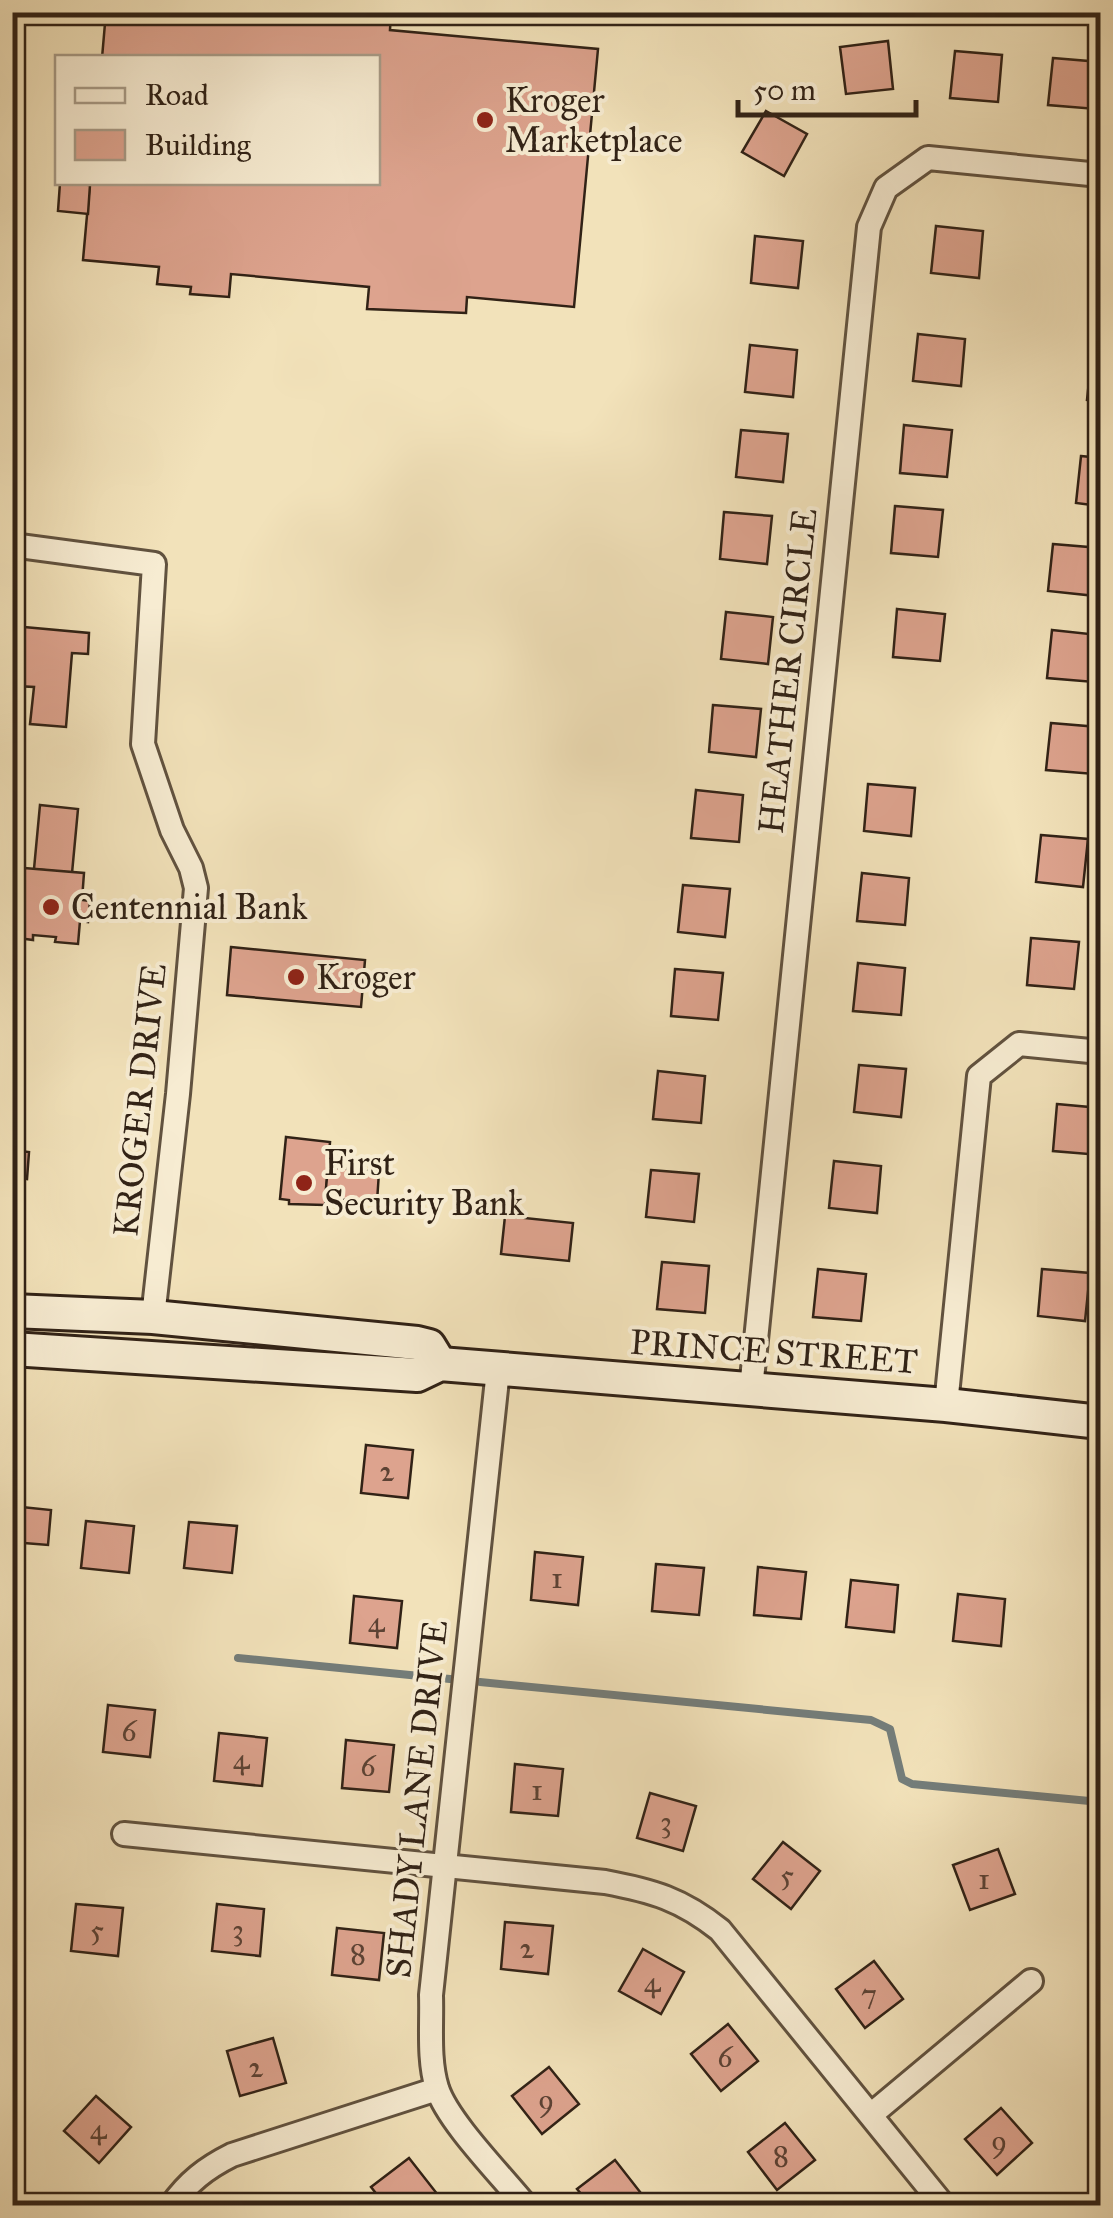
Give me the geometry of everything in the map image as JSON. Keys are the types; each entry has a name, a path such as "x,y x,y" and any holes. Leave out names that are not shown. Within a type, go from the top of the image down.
{"main road":[{"name":"PRINCE STREET","path":"12,1311 153,1317 429,1354 498,1370 946,1405 1100,1422"},
{"name":"PRINCE STREET","path":"12,1349 270,1365 295,1355 390,1362 429,1354"}],"street":[{"name":"HEATHER CIRCLE","path":"751,1389 868,227 886,188 928,158 1100,175"},
{"name":"KROGER DRIVE","path":"12,545 154,564 143,744 196,888 153,1317"},
{"path":"946,1405 979,1076 1019,1044 1100,1052"},
{"name":"SHADY LANE DRIVE","path":"498,1370 431,1995 432,2061 437,2089 450,2112 526,2206"},
{"path":"124,1834 605,1882 656,1892 692,1908 720,1930 944,2206"},
{"path":"872,2114 1031,1981"},
{"path":"171,2206 184,2187 206,2168 232,2155 437,2089"}],"building":[{"name":"Kroger Marketplace","path":"106,12 391,12 390,30 598,49 574,307 467,297 466,313 367,309 369,287 231,274 229,297 190,294 191,287 157,284 159,267 83,260 90,185 380,185 380,55 102,55"},
{"path":"888,41 893,89 846,94 840,47"},
{"path":"955,51 1002,55 998,102 950,98"},
{"path":"1053,58 1100,62 1096,109 1048,105"},
{"path":"766,111 807,134 784,176 742,152"},
{"path":"60,185 90,185 88,214 58,211"},
{"path":"936,226 983,231 979,278 931,273"},
{"path":"755,236 803,241 798,288 751,283"},
{"path":"918,334 965,339 961,386 913,381"},
{"path":"750,345 797,350 793,397 745,392"},
{"path":"1092,353 1100,354 1100,402 1087,400"},
{"path":"904,425 952,430 947,477 900,473"},
{"path":"741,430 788,434 783,482 736,477"},
{"path":"1081,456 1100,458 1100,506 1076,503"},
{"path":"895,506 943,510 938,557 891,553"},
{"path":"724,512 772,516 767,564 720,559"},
{"path":"1053,544 1100,548 1096,596 1048,591"},
{"path":"897,609 945,614 940,661 893,657"},
{"path":"726,612 773,617 768,664 721,659"},
{"path":"24,627 89,633 88,654 72,653 66,727 30,724 34,687 16,686 18,668 12,667 12,640 23,641"},
{"path":"1052,630 1099,635 1094,682 1047,678"},
{"path":"713,705 761,709 756,757 709,752"},
{"path":"1051,723 1098,727 1094,774 1046,770"},
{"path":"868,784 915,788 911,836 864,831"},
{"path":"696,790 743,795 739,842 691,838"},
{"path":"40,805 78,809 72,873 34,869"},
{"path":"1041,835 1088,839 1083,887 1036,882"},
{"name":"Centennial Bank","path":"24,868 84,873 82,900 90,901 88,922 80,921 78,944 55,942 56,937 18,938 20,914 12,913 12,893 22,894"},
{"path":"862,873 909,878 905,925 857,921"},
{"path":"683,885 730,889 725,937 678,932"},
{"path":"1031,938 1079,942 1074,989 1027,985"},
{"name":"Kroger","path":"231,947 365,960 361,1007 227,995"},
{"path":"858,963 905,968 901,1015 853,1011"},
{"path":"675,969 723,973 718,1020 671,1016"},
{"path":"859,1065 906,1069 901,1117 854,1112"},
{"path":"658,1071 705,1076 701,1123 653,1119"},
{"path":"1057,1104 1100,1108 1100,1155 1053,1151"},
{"name":"First Security Bank","path":"286,1137 330,1142 325,1205 289,1204 289,1200 280,1199"},
{"path":"12,1150 29,1152 27,1179 21,1178 20,1192 13,1192 12,1198"},
{"path":"834,1161 881,1166 877,1213 829,1208"},
{"path":"328,1167 379,1172 377,1202 325,1198"},
{"path":"651,1170 699,1174 694,1222 646,1217"},
{"path":"505,1216 573,1223 569,1261 501,1254"},
{"path":"662,1262 709,1266 705,1313 657,1309"},
{"path":"818,1269 866,1274 861,1321 813,1317"},
{"path":"1042,1269 1090,1273 1085,1321 1038,1316"},
{"path":"366,1445 413,1450 408,1498 361,1493"},
{"path":"12,1506 51,1510 48,1545 12,1542"},
{"path":"86,1521 134,1526 129,1573 81,1568"},
{"path":"189,1522 237,1526 232,1573 184,1568"},
{"path":"535,1552 583,1557 578,1605 531,1600"},
{"path":"656,1564 704,1568 699,1615 652,1611"},
{"path":"758,1567 806,1572 801,1619 754,1615"},
{"path":"851,1580 898,1585 894,1632 846,1627"},
{"path":"958,1594 1005,1599 1001,1646 953,1641"},
{"path":"354,1596 402,1601 397,1648 350,1643"},
{"path":"108,1705 155,1710 150,1757 103,1752"},
{"path":"219,1733 267,1738 262,1786 214,1781"},
{"path":"346,1740 394,1745 389,1792 342,1788"},
{"path":"515,1764 563,1769 558,1816 511,1812"},
{"path":"650,1793 696,1806 683,1851 637,1838"},
{"path":"783,1842 820,1871 791,1909 753,1879"},
{"path":"998,1849 1015,1894 970,1910 953,1865"},
{"path":"76,1904 123,1908 118,1956 71,1951"},
{"path":"217,1904 264,1909 260,1956 212,1951"},
{"path":"505,1922 553,1926 548,1974 501,1969"},
{"path":"337,1928 384,1933 379,1980 332,1975"},
{"path":"643,1949 684,1972 661,2014 619,1991"},
{"path":"874,1961 903,1999 865,2028 836,1989"},
{"path":"728,2024 758,2061 721,2091 691,2054"},
{"path":"273,2038 286,2083 240,2096 227,2051"},
{"path":"549,2067 579,2104 542,2134 512,2096"},
{"path":"96,2096 131,2127 99,2163 64,2131"},
{"path":"1001,2108 1032,2143 997,2175 965,2139"},
{"path":"785,2123 815,2160 777,2190 748,2152"},
{"path":"409,2158 438,2195 425,2206 386,2206 371,2187"},
{"path":"615,2160 644,2197 633,2206 591,2206 577,2189"}],"waterway":[{"path":"238,1658 450,1679"},
{"path":"480,1682 871,1720 890,1729 902,1779 912,1784 1100,1802"}],"place":[{"name":"Kroger Marketplace","path":"485,120"},
{"name":"Centennial Bank","path":"51,907"},
{"name":"Kroger","path":"296,977"},
{"name":"First Security Bank","path":"304,1183"}]}
